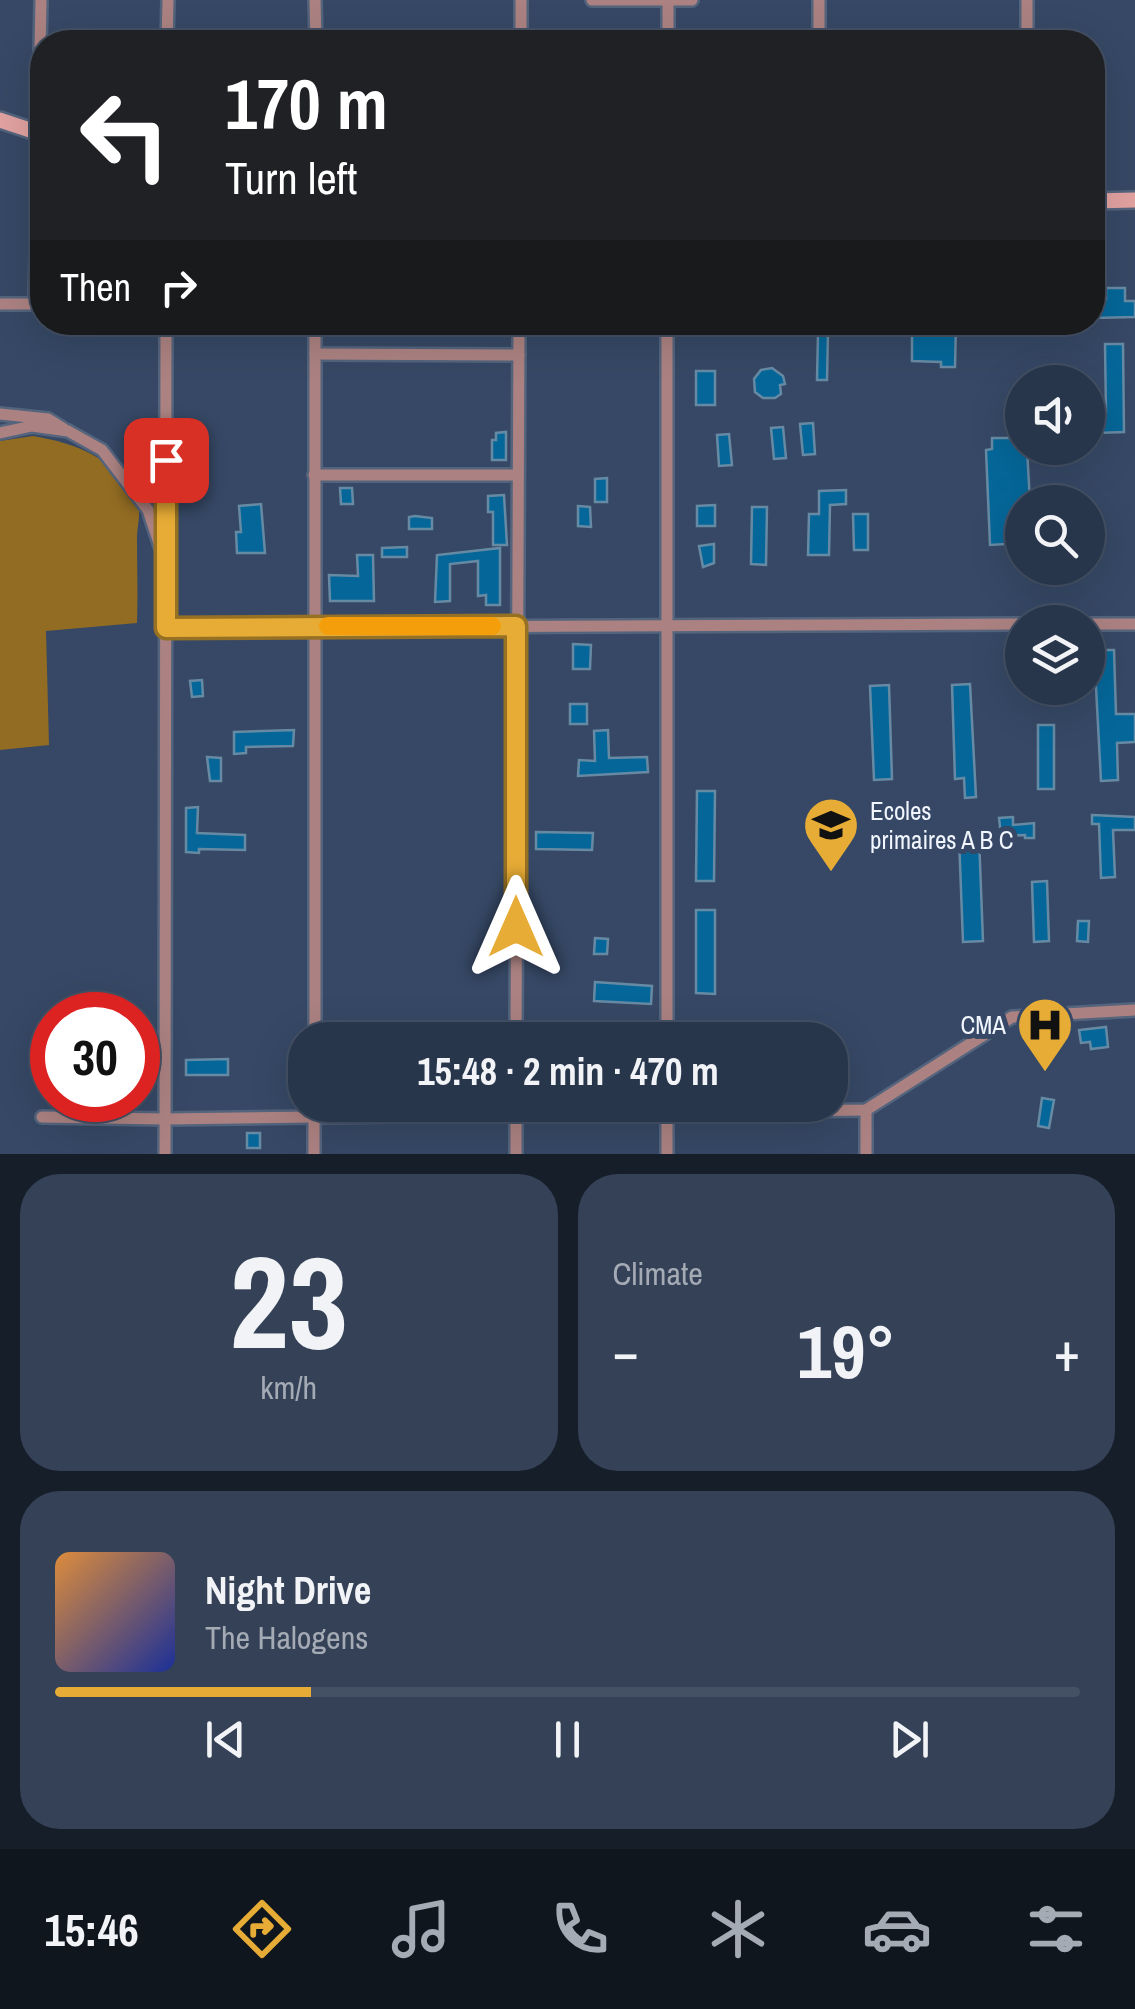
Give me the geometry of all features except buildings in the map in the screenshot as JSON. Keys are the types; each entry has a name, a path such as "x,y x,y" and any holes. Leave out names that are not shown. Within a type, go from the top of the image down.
{"street":[{"path":"41,0 41,30"},
{"path":"168,0 168,30"},
{"path":"315,0 316,30"},
{"path":"521,0 521,30"},
{"path":"592,0 692,0"},
{"path":"668,0 668,30"},
{"path":"819,0 819,30"},
{"path":"1026,30 1027,0"},
{"path":"0,120 30,130"},
{"path":"1105,200 1135,200"},
{"path":"0,304 30,304"},
{"path":"165,1154 166,335"},
{"path":"314,335 315,1022"},
{"path":"516,1022 519,335"},
{"path":"666,335 667,1022"},
{"path":"315,354 519,355"},
{"path":"0,414 48,419 102,450 148,510 166,564"},
{"path":"0,433 32,426 68,431"},
{"path":"314,475 518,475"},
{"path":"166,628 1005,624"},
{"path":"1105,624 1135,624"},
{"path":"848,1110 866,1110 1012,1017 1135,1010"},
{"path":"866,1110 866,1154"},
{"path":"160,1119 288,1112"},
{"path":"314,1122 314,1154"},
{"path":"516,1122 516,1154"},
{"path":"667,1122 667,1154"}],"shaded area":[{"path":"33,436 65,443 96,456 131,490 139,513 137,623 46,631 49,745 0,750 0,441"}],"slow traffic":[{"path":"328,626 492,626"}],"place":[{"name":"Ecoles primaires A B C","path":"831,874"},
{"name":"CMA","path":"1045,1074"}],"route":[{"path":"166,460 166,628 516,626 516,927"}]}
